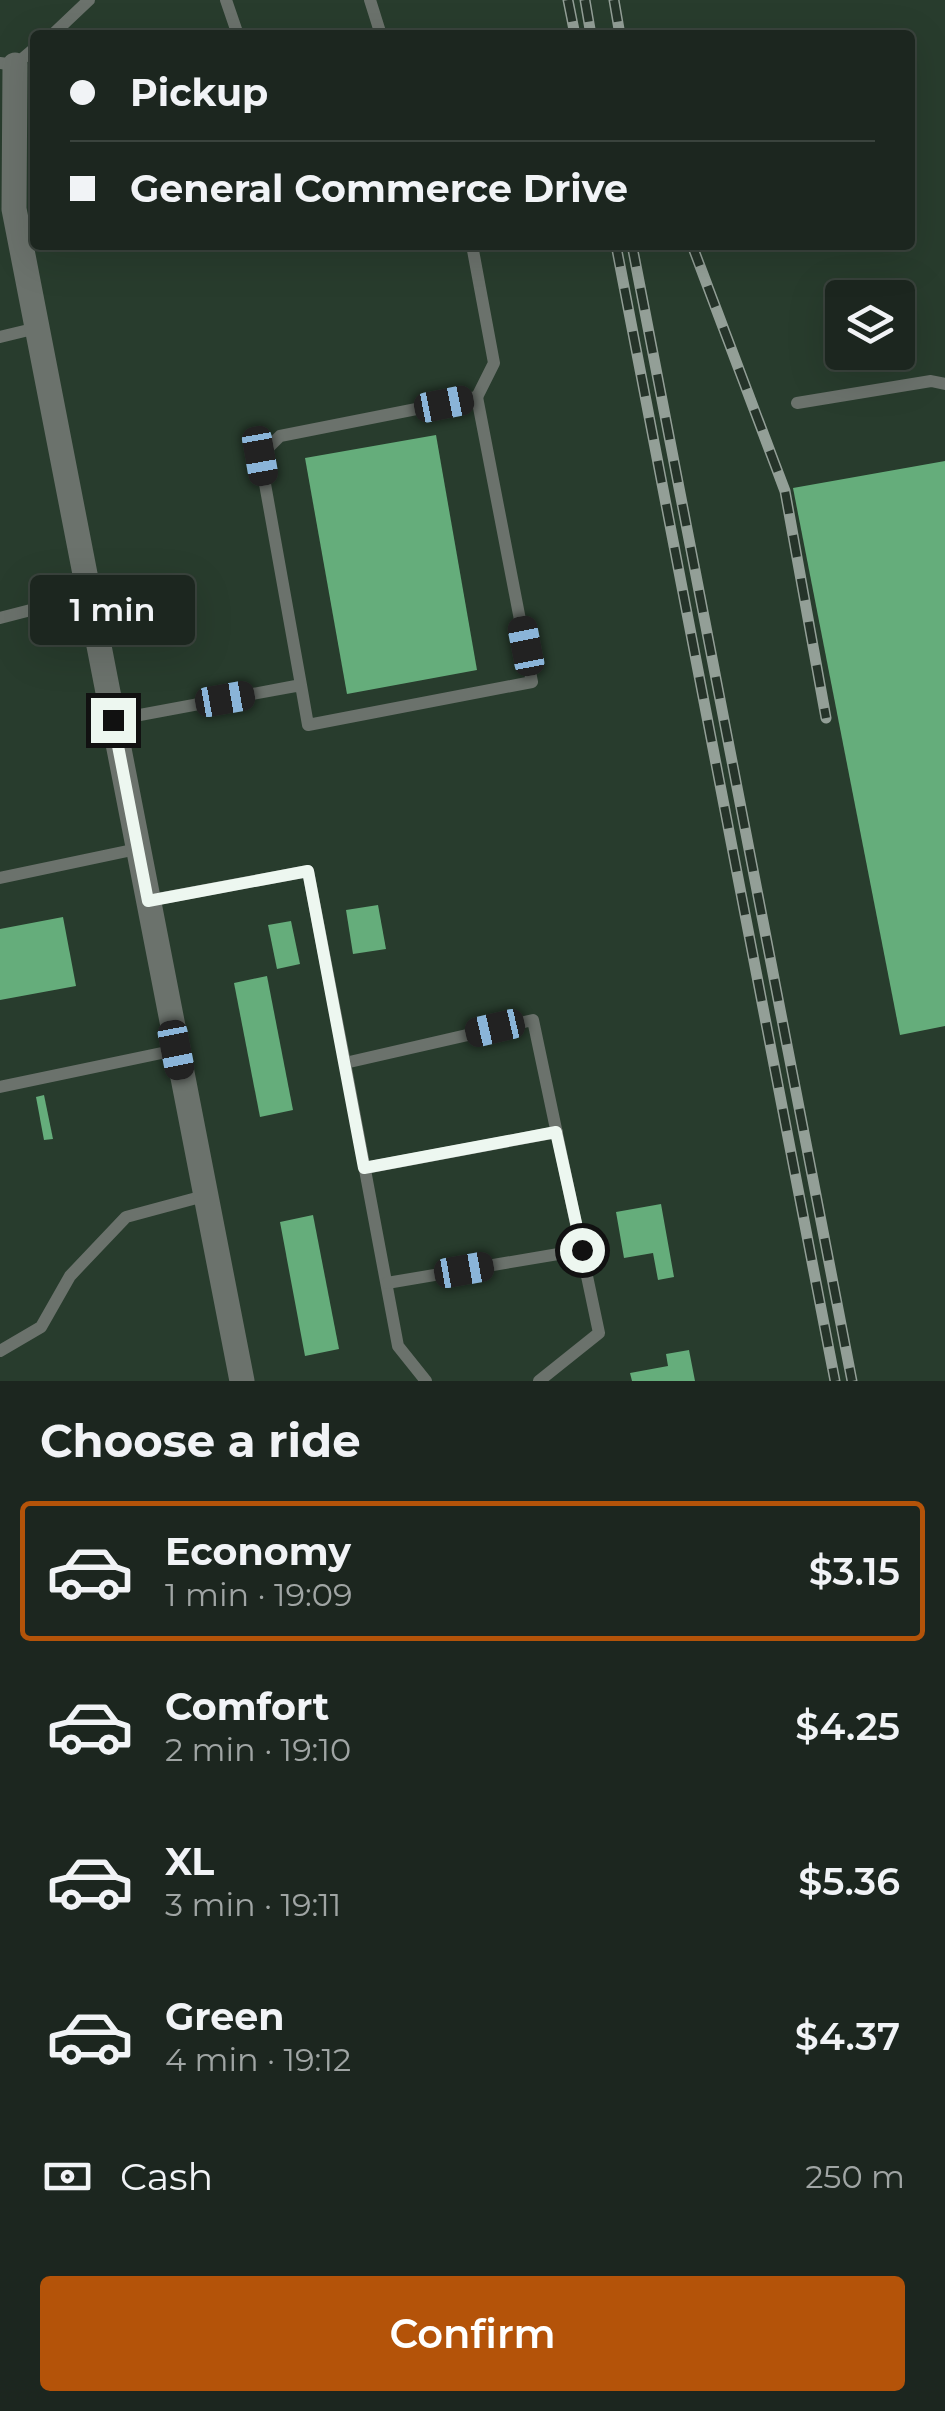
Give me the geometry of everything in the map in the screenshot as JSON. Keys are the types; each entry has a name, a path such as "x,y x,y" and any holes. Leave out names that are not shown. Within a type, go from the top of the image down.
{"street":[{"path":"17,59 7,211 37,328 242,1381"}],"lane":[{"path":"57,30 89,0"},
{"path":"226,0 236,30"},
{"path":"370,0 379,30"},
{"path":"473,250 494,363 477,397 532,682 308,725 260,456 280,436 477,397"},
{"path":"0,336 37,328"},
{"path":"797,403 931,381 945,384"},
{"path":"0,618 88,595"},
{"path":"113,720 301,685"},
{"path":"0,878 137,849"},
{"path":"148,901 308,871 398,1346 426,1381"},
{"path":"344,1062 533,1020 599,1333 539,1381"},
{"path":"0,1087 176,1050"},
{"path":"364,1168 556,1132"},
{"path":"0,1350 41,1327 70,1276 126,1217 204,1196"},
{"path":"386,1284 582,1250"}],"shaded area":[{"path":"0,0 945,0 945,1381 0,1381"}],"building":[{"path":"436,435 477,670 347,694 305,458"},
{"path":"945,461 945,1026 900,1035 793,488"},
{"path":"378,905 386,949 353,954 346,910"},
{"path":"63,917 76,986 0,1000 0,929"},
{"path":"291,921 300,964 277,969 268,925"},
{"path":"267,976 293,1110 260,1117 234,983"},
{"path":"44,1095 53,1139 44,1140 36,1097"},
{"path":"661,1204 674,1277 658,1280 653,1253 624,1258 616,1212"},
{"path":"313,1215 339,1349 305,1356 280,1222"},
{"path":"689,1350 695,1381 632,1381 630,1373 668,1366 666,1354"}],"railway":[{"path":"568,0 574,30"},
{"path":"585,0 590,30"},
{"path":"614,0 619,30"},
{"path":"617,250 835,1381"},
{"path":"633,250 852,1381"},
{"path":"694,250 785,491 826,718"}],"route":[{"path":"113,720 148,901 308,871 364,1168 556,1132 582,1250"}]}
